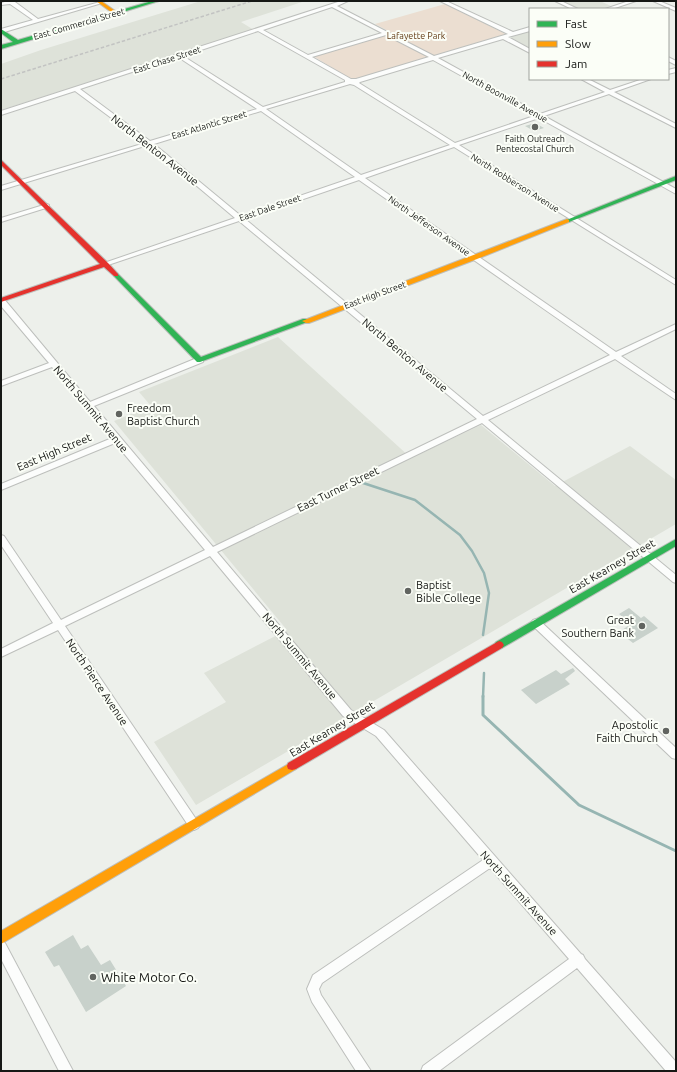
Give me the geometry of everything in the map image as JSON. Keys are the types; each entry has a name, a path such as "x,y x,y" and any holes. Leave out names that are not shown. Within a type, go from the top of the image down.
{"street":[{"path":"1,4 13,1 37,21"},
{"name":"East Commercial Street","path":"1,47 157,1"},
{"name":"East Chase Street","path":"1,113 346,1"},
{"path":"442,1 512,34"},
{"path":"557,1 574,8"},
{"path":"610,8 634,1"},
{"path":"654,1 676,10"},
{"path":"1,31 99,2 116,13"},
{"name":"North Boonville Avenue","path":"332,5 388,33 676,192"},
{"name":"East Atlantic Street","path":"1,188 529,29"},
{"name":"North Robberson Avenue","path":"260,30 352,82 676,283"},
{"path":"1,31 17,42"},
{"path":"307,56 388,33"},
{"path":"503,37 529,50"},
{"name":"North Jefferson Avenue","path":"180,56 262,109 676,398"},
{"path":"586,80 676,126"},
{"name":"East Dale Street","path":"1,300 645,80"},
{"name":"North Benton Avenue","path":"76,89 149,143 676,580"},
{"path":"1,162 23,181 200,360"},
{"name":"East High Street","path":"89,405 200,360 475,258 676,178"},
{"path":"1,220 47,206"},
{"name":"North Summit Avenue","path":"1,300 347,713 380,734 579,959 675,1071"},
{"name":"East Turner Street","path":"1,653 676,326"},
{"path":"1,384 54,364"},
{"name":"East High Street","path":"1,487 117,439"},
{"name":"North Pierce Avenue","path":"1,538 194,825"},
{"name":"East Kearney Street","path":"1,938 363,724 676,542"},
{"path":"536,623 676,754"},
{"path":"364,1071 316,998 313,989 317,978 491,861"},
{"path":"1,947 66,1071"},
{"path":"428,1071 579,959"}],"shaded area":[{"path":"201,1 305,1 241,22 254,30 1,110 1,64 41,50"},
{"path":"561,1 600,1 611,6 604,8 578,8"},
{"path":"529,30 529,47 510,37"},
{"name":"Baptist Bible College","path":"278,337 411,458 481,425 555,486 630,446 676,480 676,524 196,805 154,742 226,702 204,673 287,630 114,421 151,406 139,392"}],"green space":[{"name":"Lafayette Park","path":"445,4 506,34 355,79 349,78 313,56 392,33 375,24"}],"building":[{"name":"Faith Outreach Pentecostal Church","path":"535,123 544,128 534,131 525,126"},
{"name":"Great Southern Bank","path":"629,608 641,618 644,616 658,628 633,643 619,632 631,624 619,614"},
{"path":"573,668 575,671 565,679 570,684 536,704 521,690 556,670 561,674"},
{"name":"White Motor Co.","path":"73,935 81,949 88,945 101,965 110,960 126,986 86,1012 59,965 54,967 45,952"}],"waterway":[{"path":"360,482 415,500 460,535 472,551 484,573 489,593 483,635"},
{"path":"483,697 484,673"},
{"path":"483,697 483,715 579,805 676,851"}],"railway":[{"path":"1,79 252,1"}],"traffic: fast":[{"path":"1,47 157,1"},
{"path":"1,31 17,42"},
{"path":"567,221 676,178"},
{"path":"116,275 200,360 306,321"},
{"path":"499,645 676,542"}],"traffic: slow":[{"path":"98,1 116,13"},
{"path":"306,321 475,258 567,221"},
{"path":"1,938 292,766"}],"traffic: jam":[{"path":"1,162 116,275"},
{"path":"1,300 106,264"},
{"path":"292,766 499,645"}],"place":[{"name":"Faith Outreach Pentecostal Church","path":"535,127"},
{"name":"Freedom Baptist Church","path":"119,414"},
{"name":"Baptist Bible College","path":"408,591"},
{"name":"Great Southern Bank","path":"642,626"},
{"name":"Apostolic Faith Church","path":"666,731"},
{"name":"White Motor Co.","path":"93,977"}]}
